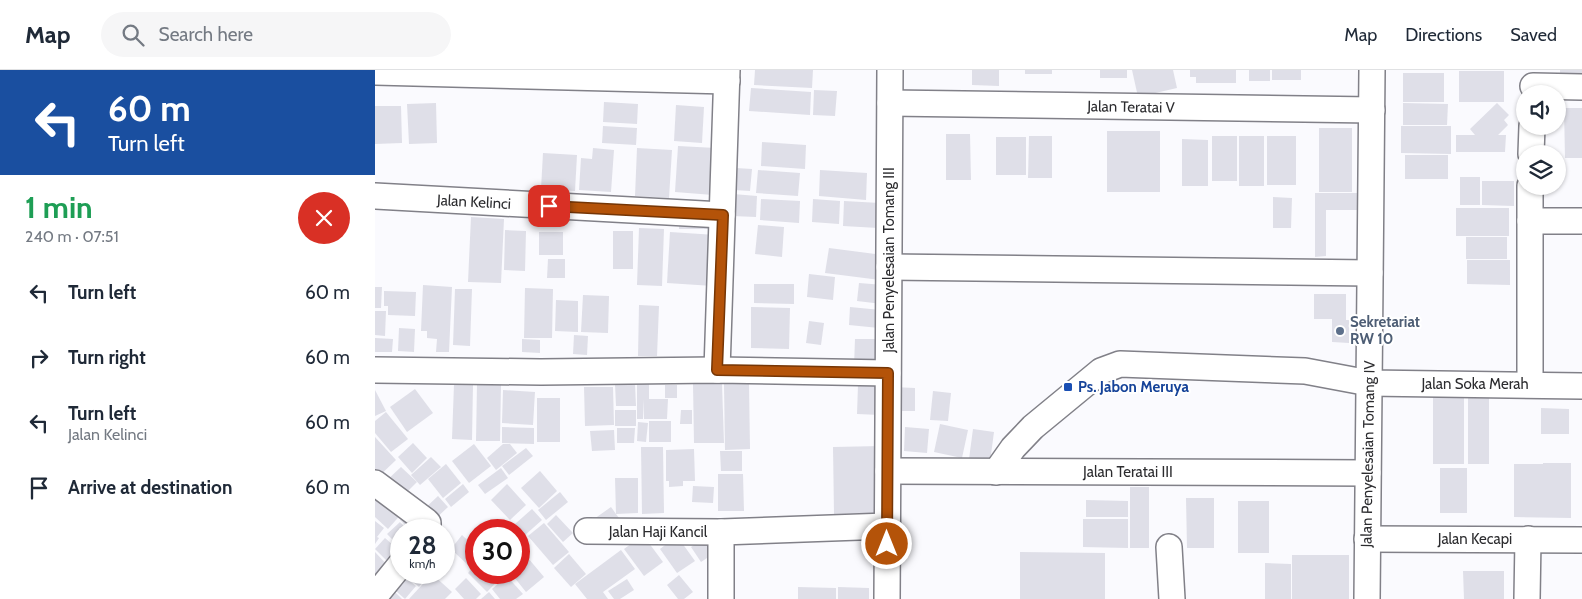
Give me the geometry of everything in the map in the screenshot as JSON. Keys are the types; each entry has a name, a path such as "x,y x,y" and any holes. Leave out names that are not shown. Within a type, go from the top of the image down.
{"street":[{"name":"Jalan Penyelesaian Tomang III","path":"887,599 890,70"},
{"name":"Jalan Penyelesaian Tomang IV","path":"1367,599 1372,70"},
{"path":"375,72 727,76 717,370"},
{"path":"1533,83 1582,87"},
{"name":"Jalan Teratai V","path":"890,104 1372,110"},
{"path":"1530,384 1531,195"},
{"name":"Jalan Kelinci","path":"375,196 723,215"},
{"path":"1530,221 1582,221"},
{"path":"889,267 1370,273"},
{"name":"Jalan Soka Merah","path":"996,472 1013,448 1033,427 1101,370 1120,364 1305,371 1369,383 1582,386"},
{"path":"375,370 541,372 717,370 888,373"},
{"name":"Jalan Teratai III","path":"888,471 1368,473"},
{"path":"375,483 423,519"},
{"path":"721,532 887,526"},
{"name":"Jalan Haji Kancil","path":"587,531 721,532 721,599"},
{"name":"Jalan Kecapi","path":"1367,539 1582,540"},
{"path":"1527,599 1528,539"},
{"path":"1169,547 1172,599"},
{"path":"375,596 390,578"}],"building":[{"path":"755,70 813,70 812,88 754,85"},
{"path":"972,70 999,70 999,86 972,85"},
{"path":"1025,70 1052,70 1052,74 1025,74"},
{"path":"1100,70 1127,70 1127,78 1100,78"},
{"path":"1132,70 1173,70 1177,88 1138,97"},
{"path":"1190,70 1236,70 1236,83 1196,83 1196,77 1190,77"},
{"path":"1249,70 1270,70 1270,81 1249,81"},
{"path":"1272,70 1301,70 1301,80 1272,80"},
{"path":"1560,70 1582,70 1582,74 1560,74"},
{"path":"1459,71 1504,71 1504,102 1459,102"},
{"path":"1403,73 1444,73 1444,102 1403,102"},
{"path":"751,88 811,92 810,115 749,111"},
{"path":"814,90 837,91 835,116 813,115"},
{"path":"604,102 638,104 637,124 603,122"},
{"path":"436,103 437,143 409,144 407,104"},
{"path":"1403,103 1448,104 1447,125 1403,125"},
{"path":"1497,103 1509,115 1504,120 1508,125 1498,135 1506,135 1505,152 1456,152 1456,135 1475,135 1470,129"},
{"path":"676,105 704,107 702,143 674,141"},
{"path":"375,106 401,106 402,143 375,144"},
{"path":"1566,108 1582,108 1582,158 1566,158"},
{"path":"603,126 637,128 636,145 602,143"},
{"path":"1401,126 1451,126 1451,154 1401,153"},
{"path":"1319,128 1352,128 1352,192 1319,192"},
{"path":"1107,131 1160,131 1160,192 1107,192"},
{"path":"946,134 970,134 971,180 946,180"},
{"path":"1029,136 1052,136 1052,178 1028,178"},
{"path":"1212,136 1237,136 1237,181 1212,181"},
{"path":"1239,136 1264,136 1264,186 1239,186"},
{"path":"1267,136 1296,136 1296,185 1267,185"},
{"path":"996,137 1026,137 1026,175 996,175"},
{"path":"1182,139 1208,140 1208,186 1182,186"},
{"path":"762,142 806,145 805,169 761,166"},
{"path":"678,146 716,148 713,195 675,192"},
{"path":"593,148 614,150 611,192 579,190 581,158 592,159"},
{"path":"637,148 672,150 669,198 635,196"},
{"path":"543,153 577,155 575,191 541,189"},
{"path":"1405,155 1448,155 1448,179 1405,179"},
{"path":"736,168 752,169 750,191 734,190"},
{"path":"758,170 800,173 798,196 756,193"},
{"path":"820,170 867,173 866,200 819,196"},
{"path":"1460,177 1480,177 1480,205 1460,205"},
{"path":"1482,181 1514,181 1514,206 1482,205"},
{"path":"1315,193 1358,193 1358,210 1326,210 1326,256 1315,257"},
{"path":"733,194 757,196 756,217 732,216"},
{"path":"1273,197 1292,198 1291,228 1273,228"},
{"path":"761,199 800,201 799,223 760,220"},
{"path":"813,199 840,201 839,224 812,222"},
{"path":"844,201 880,203 878,228 843,226"},
{"path":"1456,208 1509,208 1509,236 1456,236"},
{"path":"471,217 504,219 501,283 468,282"},
{"path":"679,218 708,218 708,229 679,229"},
{"path":"758,225 784,227 782,257 755,254"},
{"path":"639,228 664,229 662,286 637,285"},
{"path":"505,230 526,231 525,271 504,270"},
{"path":"613,231 633,231 633,269 613,269"},
{"path":"539,232 563,232 563,255 539,255"},
{"path":"670,232 716,235 713,286 667,283"},
{"path":"1466,237 1507,237 1507,259 1466,259"},
{"path":"829,248 883,255 880,280 825,273"},
{"path":"548,259 565,259 565,278 547,278"},
{"path":"1467,260 1510,260 1510,285 1467,284"},
{"path":"809,274 835,277 833,300 807,297"},
{"path":"859,283 884,285 882,304 857,301"},
{"path":"754,284 794,284 794,304 754,303"},
{"path":"423,285 452,287 449,352 436,352 437,339 427,338 427,331 421,331"},
{"path":"375,287 382,287 381,308 375,308"},
{"path":"525,288 553,289 552,338 524,338"},
{"path":"455,289 472,289 470,346 453,345"},
{"path":"384,291 416,292 415,316 388,315 388,306 384,306"},
{"path":"1314,294 1346,294 1346,320 1349,320 1349,343 1332,342 1332,319 1314,319"},
{"path":"583,295 609,296 608,333 581,332"},
{"path":"556,300 578,301 578,332 555,331"},
{"path":"639,305 659,306 657,356 638,356"},
{"path":"751,307 790,308 789,349 751,348"},
{"path":"850,307 881,310 879,328 849,325"},
{"path":"375,311 386,311 385,336 375,335"},
{"path":"809,321 824,323 821,345 806,343"},
{"path":"399,328 415,329 414,352 398,351"},
{"path":"574,335 588,336 587,355 573,354"},
{"path":"375,338 393,339 392,352 375,352"},
{"path":"522,339 540,340 540,353 522,352"},
{"path":"855,339 883,339 883,366 854,366"},
{"path":"454,384 473,384 472,440 452,439"},
{"path":"477,384 501,385 500,441 476,441"},
{"path":"615,384 635,384 636,406 616,406"},
{"path":"637,384 649,384 649,399 668,399 667,419 644,419 643,399 643,419 637,419"},
{"path":"693,384 722,384 724,443 694,443"},
{"path":"724,384 749,384 750,449 725,450"},
{"path":"665,385 677,385 677,398 665,398"},
{"path":"858,385 881,386 880,415 857,414"},
{"path":"584,387 613,387 614,425 585,426"},
{"path":"893,387 915,388 915,411 892,411"},
{"path":"415,389 433,413 407,432 390,407"},
{"path":"375,390 386,411 375,416"},
{"path":"503,390 535,392 533,425 502,423"},
{"path":"1468,390 1489,390 1489,464 1468,464"},
{"path":"933,391 951,393 948,421 930,420"},
{"path":"1433,392 1464,392 1464,464 1433,464"},
{"path":"537,398 560,398 560,442 537,442"},
{"path":"1541,408 1569,409 1569,434 1541,434"},
{"path":"615,410 636,410 636,426 615,426"},
{"path":"681,410 692,410 692,424 680,424"},
{"path":"386,412 408,439 391,452 375,433 375,421"},
{"path":"649,421 671,421 671,442 649,442"},
{"path":"638,422 648,423 646,442 637,441"},
{"path":"940,424 968,430 962,458 934,452"},
{"path":"502,427 534,428 534,444 502,443"},
{"path":"905,427 929,429 927,453 904,451"},
{"path":"617,428 635,428 634,443 617,443"},
{"path":"973,429 994,432 990,462 969,459"},
{"path":"614,430 615,450 592,451 590,431"},
{"path":"375,437 396,460 375,480"},
{"path":"413,443 427,458 412,473 398,457"},
{"path":"474,444 491,466 469,483 452,461"},
{"path":"503,444 510,444 517,453 496,470 487,458"},
{"path":"881,446 882,513 834,514 833,447"},
{"path":"641,447 663,447 664,513 642,514"},
{"path":"526,448 533,456 509,475 502,466"},
{"path":"694,449 695,481 683,481 683,486 669,487 669,481 666,481 666,450"},
{"path":"720,451 742,451 742,471 721,471"},
{"path":"431,457 441,467 420,485 411,475"},
{"path":"1571,463 1571,518 1514,517 1514,464"},
{"path":"446,464 461,483 443,498 428,479"},
{"path":"401,467 417,482 400,499 384,483"},
{"path":"501,468 508,478 485,494 478,485"},
{"path":"1440,468 1467,468 1467,513 1440,513"},
{"path":"540,471 557,491 539,508 521,488"},
{"path":"718,474 743,474 744,511 718,511"},
{"path":"615,478 638,478 638,513 616,514"},
{"path":"463,484 469,492 451,507 445,499"},
{"path":"507,484 526,505 509,519 491,500"},
{"path":"693,486 714,487 713,503 692,502"},
{"path":"1130,487 1149,487 1149,548 1130,548"},
{"path":"382,492 403,512 397,519 390,519 390,527 388,529 375,517 375,500"},
{"path":"560,492 568,502 546,520 538,510"},
{"path":"438,496 448,507 435,519 429,519 422,511"},
{"path":"1186,498 1214,498 1214,548 1187,548"},
{"path":"1086,500 1128,501 1128,517 1086,517"},
{"path":"1238,501 1269,501 1269,553 1238,553"},
{"path":"611,507 619,518 603,530 594,519"},
{"path":"532,509 542,520 530,531 530,519 521,519"},
{"path":"409,510 414,519 401,519"},
{"path":"556,515 573,533 563,542 547,524"},
{"path":"1083,519 1128,519 1128,548 1083,547"},
{"path":"375,521 384,528 377,537 379,538 375,544"},
{"path":"544,523 569,552 553,565 530,538 530,534"},
{"path":"462,535 465,538 465,562 455,553 455,544"},
{"path":"643,535 663,562 644,576 624,549"},
{"path":"709,535 719,550 701,562 691,547"},
{"path":"677,536 695,561 677,573 660,549"},
{"path":"385,538 390,542 390,564 375,549"},
{"path":"621,550 635,569 603,592 608,599 587,599 575,584"},
{"path":"375,552 390,570 381,579 375,573"},
{"path":"1020,552 1105,553 1105,599 1020,599"},
{"path":"569,554 586,574 571,587 554,568"},
{"path":"1292,555 1349,555 1349,599 1292,599"},
{"path":"530,560 544,577 526,592 520,584 530,584"},
{"path":"1265,563 1291,564 1291,599 1265,599"},
{"path":"1463,571 1504,571 1504,599 1464,599"},
{"path":"679,575 693,592 684,599 678,599 667,585"},
{"path":"465,579 465,584 472,584 481,594 476,599 464,599 455,589"},
{"path":"627,579 634,590 620,599 614,599 608,591"},
{"path":"390,582 390,584 413,584 416,586 405,599 388,584"},
{"path":"423,584 443,584 452,592 445,599 409,599"},
{"path":"479,584 495,584 487,592"},
{"path":"498,584 514,584 523,594 516,599 500,599 492,589"},
{"path":"388,585 402,599 375,599"},
{"path":"798,587 836,588 836,599 798,599"},
{"path":"838,587 869,588 869,599 838,599"},
{"path":"489,592 495,599 481,599"}],"place":[{"name":"Sekretariat RW 10","path":"1340,331"},
{"name":"Ps. Jabon Meruya","path":"1068,387"}],"route":[{"path":"549,206 723,215 717,370 888,373 887,544"}]}
